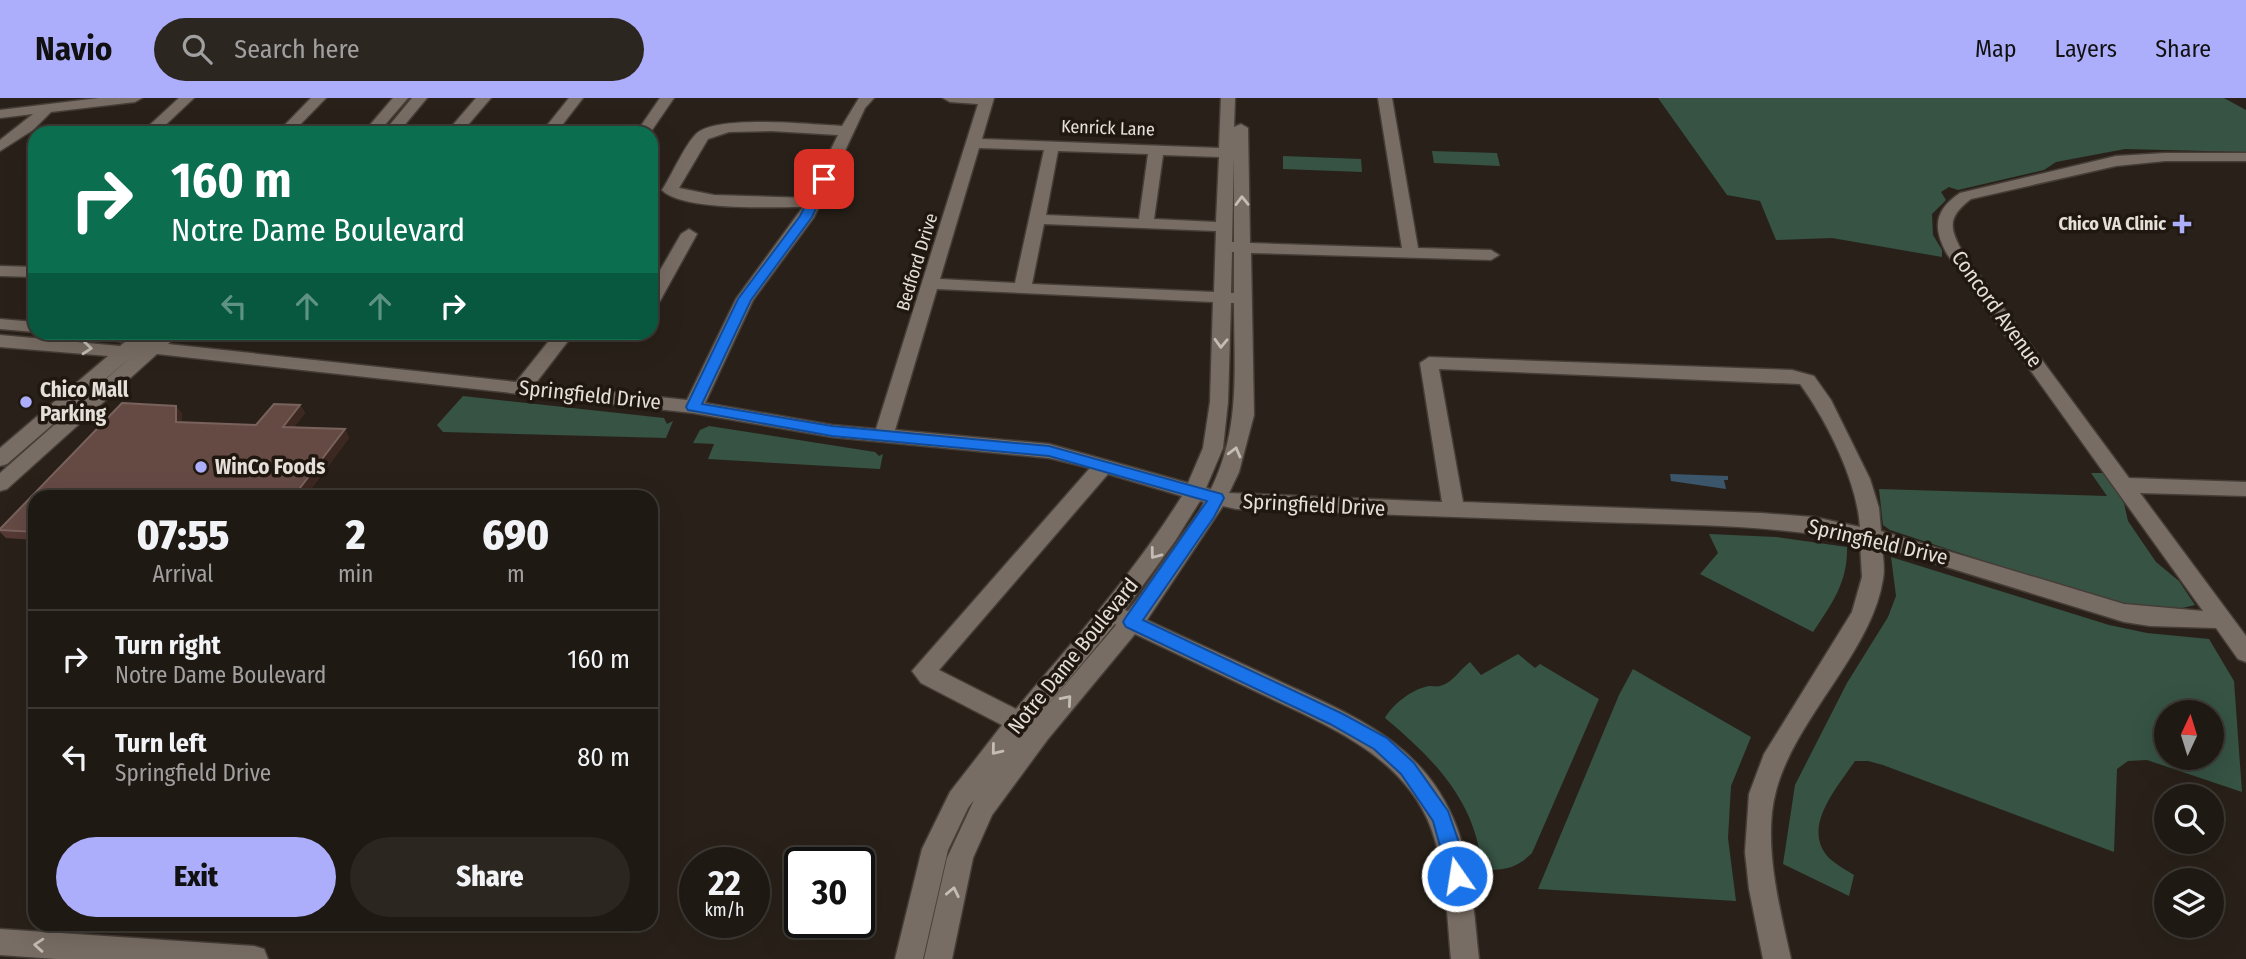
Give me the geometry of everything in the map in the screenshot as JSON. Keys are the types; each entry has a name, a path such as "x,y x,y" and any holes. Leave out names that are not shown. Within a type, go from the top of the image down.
{"street":[{"path":"0,114 135,98"},
{"path":"156,126 187,98"},
{"path":"291,126 319,98"},
{"path":"376,126 401,98"},
{"path":"396,126 420,98"},
{"path":"459,126 484,98"},
{"path":"554,126 576,98"},
{"path":"648,126 667,98"},
{"path":"693,407 745,299 806,217 846,131 859,106 867,98"},
{"path":"950,98 987,99"},
{"name":"Notre Dame Boulevard","path":"1228,98 1234,152"},
{"name":"Notre Dame Boulevard","path":"939,959 960,858 983,808 1029,727 1209,513 1229,472 1244,415 1230,240 1234,152 1241,98"},
{"path":"1385,98 1411,253"},
{"name":"Bedford Drive","path":"883,437 987,99"},
{"path":"29,126 46,109"},
{"path":"0,147 28,127"},
{"path":"813,203 696,199 674,195 670,190 702,136 709,130 730,127 846,131"},
{"name":"Kenrick Lane","path":"974,143 1234,152"},
{"path":"1021,289 1052,146"},
{"path":"1146,223 1156,149"},
{"name":"Concord Avenue","path":"2246,157 2146,158 2077,170 1966,196 1950,206 1943,222 1945,237 1955,254 2246,653"},
{"path":"1037,219 1146,223 1230,240 1411,253 1491,255"},
{"path":"658,289 689,234"},
{"path":"0,271 28,272"},
{"path":"931,284 1233,298"},
{"name":"Notre Dame Boulevard","path":"1122,617 1194,493 1213,448 1233,298"},
{"path":"0,324 28,326"},
{"name":"Springfield Drive","path":"0,341 124,352 145,340"},
{"path":"0,484 146,340"},
{"name":"Springfield Drive","path":"155,340 693,407 832,431 1049,451 1194,493 1267,505 1787,522 1871,536 2111,610 2150,617 2222,620"},
{"path":"522,387 560,340"},
{"path":"0,459 124,352"},
{"path":"1454,511 1429,363 1792,376 1808,380 1822,400 1860,479 1869,508 1873,577 1863,613 1773,761 1762,794 1758,852 1762,889 1777,959"},
{"path":"1029,727 924,671 1104,465"},
{"path":"2124,485 2246,489"},
{"path":"1122,617 1356,728 1381,744 1407,768 1441,817 1455,860 1465,959"},
{"name":"Notre Dame Boulevard","path":"909,959 934,849 959,800 999,746 1029,727"},
{"path":"0,942 254,959"}],"green space":[{"path":"1658,98 2224,98 2246,110 2246,152 2125,149 2056,162 2044,170 1958,190 1949,187 1941,192 1946,200 1932,214 1933,235 1942,250 1942,257 1832,238 1776,240 1760,201 1727,195"},
{"path":"1432,151 1497,153 1500,166 1434,163"},
{"path":"1283,156 1361,159 1362,172 1283,169"},
{"path":"463,396 664,418 667,424 673,421 666,438 443,432 437,425"},
{"path":"709,426 875,452 879,456 883,454 880,469 708,459 714,444 693,443 700,430"},
{"path":"2091,473 2103,473 2123,499 2128,521 2156,562 2179,581 2195,605 2178,609 2105,601 1890,530 1883,525 1879,489 2107,496"},
{"path":"1709,534 1776,537 1847,547 1842,582 1813,632 1700,574 1718,553"},
{"path":"1891,557 2109,625 2147,633 2209,639 2234,681 2242,792 2177,770 2224,770 2224,700 2154,700 2154,762 2128,761 2117,769 2114,852 1883,765 1855,761 1824,809 1819,835 1822,847 1830,859 1854,875 1849,896 1783,864 1795,785 1847,683 1888,617 1896,596"},
{"path":"1518,654 1535,668 1540,664 1599,699 1532,853 1509,868 1482,870 1472,823 1450,784 1420,749 1385,718 1410,694 1429,686 1445,684 1470,662 1481,675"},
{"path":"1633,669 1751,737 1731,786 1728,838 1736,901 1538,889 1619,695"}],"water":[{"path":"1670,474 1728,476 1728,480 1724,480 1726,489 1671,481"}],"building":[{"name":"WinCo Foods","path":"122,403 176,406 176,422 256,425 274,404 300,405 283,427 345,429 298,490 38,490"},
{"name":"WinCo Foods","path":"28,500 28,532 0,529"}],"place":[{"name":"Chico VA Clinic","path":"2182,224"},
{"name":"Chico Mall Parking","path":"26,402"},
{"name":"WinCo Foods","path":"201,467"}],"route":[{"path":"824,179 806,217 745,299 693,407 832,431 1049,451 1216,498 1209,513 1132,622 1356,728 1381,744 1407,768 1441,817 1455,860 1457,876"}]}
